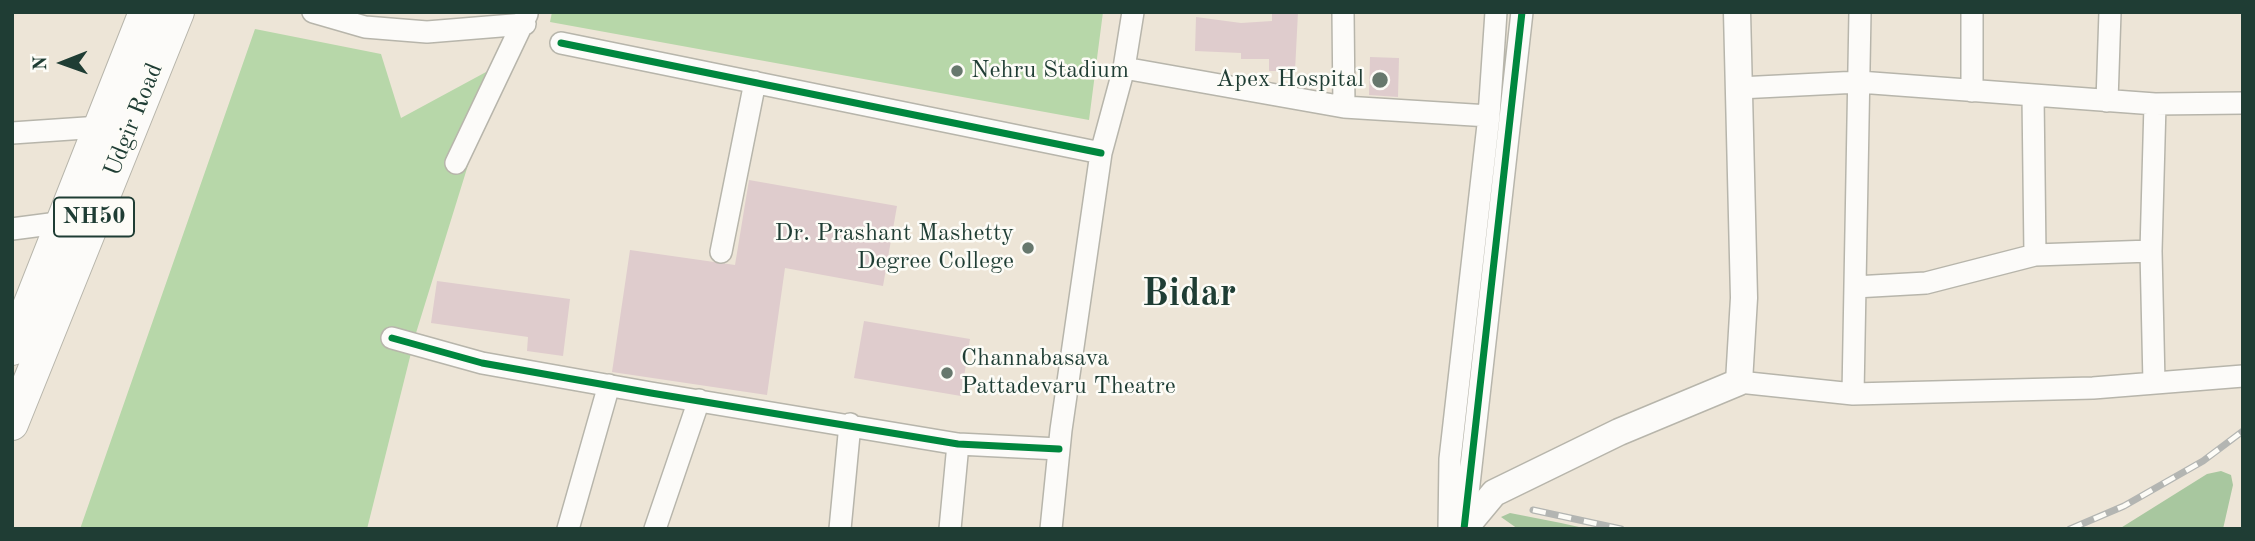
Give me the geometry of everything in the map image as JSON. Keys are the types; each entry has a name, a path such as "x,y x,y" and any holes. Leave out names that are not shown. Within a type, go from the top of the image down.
{"highway":[{"name":"Udgir Road","path":"12,424 78,220 100,127 145,12"},
{"name":"Udgir Road","path":"12,349 78,220 178,12"}],"main road":[{"path":"1464,529 1494,493 1619,432 1739,382 1744,298 1737,12"},
{"path":"1483,529 1494,493"}],"street":[{"path":"313,12 365,27 527,18 456,163"},
{"path":"1051,529 1059,449 1101,153 1125,68 1133,12"},
{"path":"1343,12 1344,107"},
{"path":"1449,529 1450,458 1489,116 1496,12"},
{"path":"1464,529 1522,12"},
{"path":"1853,394 1860,12"},
{"path":"1972,12 1972,91"},
{"path":"2107,101 2110,12"},
{"path":"561,43 1101,153"},
{"path":"1125,68 1344,107 1489,116"},
{"path":"720,252 755,82"},
{"path":"1739,88 1859,82 2155,104 2243,103"},
{"path":"2032,96 2035,256"},
{"path":"2154,383 2151,251 2155,104"},
{"path":"12,133 100,127"},
{"path":"12,229 78,220"},
{"path":"1855,288 1926,284 2035,256 2151,251"},
{"path":"392,338 482,363 699,400 958,443 1059,449"},
{"path":"1739,382 1853,394 2154,383 2243,376"},
{"path":"568,529 609,385"},
{"path":"655,529 699,400"},
{"path":"840,529 850,424"},
{"path":"950,529 958,443"}],"green space":[{"name":"Nehru Stadium","path":"552,12 1103,12 1089,120 550,22"},
{"path":"255,29 381,54 401,118 499,65 416,333 367,529 80,529"},
{"path":"2221,471 2231,475 2233,485 2223,529 2119,529 2207,474"},
{"path":"1510,513 1588,529 1518,529 1501,517"}],"building":[{"path":"1272,12 1298,12 1295,71 1269,71 1269,59 1241,59 1241,53 1195,51 1196,17 1241,23 1272,21"},
{"path":"1370,57 1399,58 1398,97 1369,95"},
{"path":"749,180 897,206 883,286 785,268 767,395 612,372 630,250 735,265"},
{"path":"437,281 570,299 563,356 527,351 528,337 431,323"},
{"path":"864,321 970,339 961,396 854,378"}],"railway":[{"path":"2070,529 2124,506 2203,461 2243,431"},
{"path":"1533,510 1621,529"}],"cycle path":[{"path":"1464,529 1522,12"},
{"path":"561,43 1101,153"},
{"path":"392,338 482,363 651,393 958,444 1059,449"}],"place":[{"name":"Nehru Stadium","path":"957,71"},
{"name":"Apex Hospital","path":"1380,80"},
{"name":"Dr. Prashant Mashetty Degree College","path":"1028,248"},
{"name":"Channabasava Pattadevaru Theatre","path":"947,373"}],"district":[{"name":"Bidar","path":"1189,295"}]}
